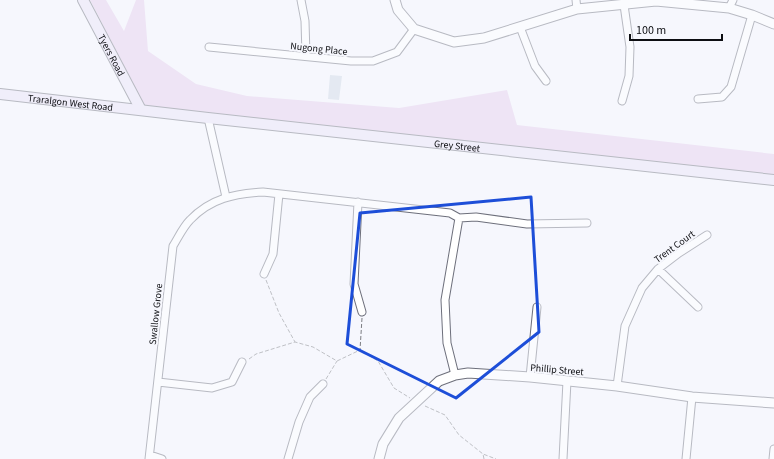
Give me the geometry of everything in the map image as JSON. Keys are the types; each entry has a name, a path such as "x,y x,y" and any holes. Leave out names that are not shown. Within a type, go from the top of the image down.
{"main road":[{"name":"Tyers Road","path":"83,0 141,110"},
{"name":"Traralgon West Road","path":"0,94 141,110"},
{"name":"Grey Street","path":"141,110 774,180"}],"street":[{"path":"301,0 305,21 306,56"},
{"path":"395,0 398,10 414,29 454,42 484,38 520,27 577,5 624,5 656,1 731,4 774,24"},
{"path":"622,101 629,76 630,47 624,5"},
{"path":"698,99 722,97 731,87 752,15"},
{"path":"520,27 535,66 546,81"},
{"name":"Nugong Place","path":"209,47 351,61 373,61 397,52 414,29"},
{"path":"208,118 226,197"},
{"name":"Swallow Grove","path":"149,457 173,246 189,220 210,204 226,197 245,193 264,192 450,213 459,218 476,217 527,224 587,223"},
{"path":"264,274 273,254 279,194"},
{"path":"358,202 354,284 362,312"},
{"path":"455,375 447,343 445,300 459,218"},
{"name":"Trent Court","path":"617,386 625,326 642,288 658,269 707,235"},
{"path":"658,269 698,307"},
{"path":"530,377 537,308"},
{"path":"158,382 212,388 232,382 242,362"},
{"name":"Phillip Street","path":"379,459 382,444 399,418 439,381 455,375 468,373 530,377 617,386 692,397 774,403"},
{"path":"563,459 567,381"},
{"path":"288,459 299,422 310,397 322,384"},
{"path":"686,459 692,397"},
{"path":"773,459 774,449"},
{"path":"149,457 162,459"}],"path":[{"path":"264,274 279,313 295,342"},
{"path":"360,350 362,312"},
{"path":"242,362 256,354 295,342 313,347 337,361"},
{"path":"322,384 337,361 360,350"},
{"path":"360,350 378,361 394,388 416,402 444,415 459,435 483,454 496,459"},
{"path":"483,454 484,459"}],"highlighted area":[{"path":"531,197 539,332 456,398 347,344 360,213"}],"shaded area":[{"path":"90,0 106,0 124,31 136,0 144,0 148,51 196,84 247,96 399,108 507,90 517,125 774,154 774,177 301,126 144,105"}],"building":[{"path":"330,75 342,76 339,100 328,99"}]}
